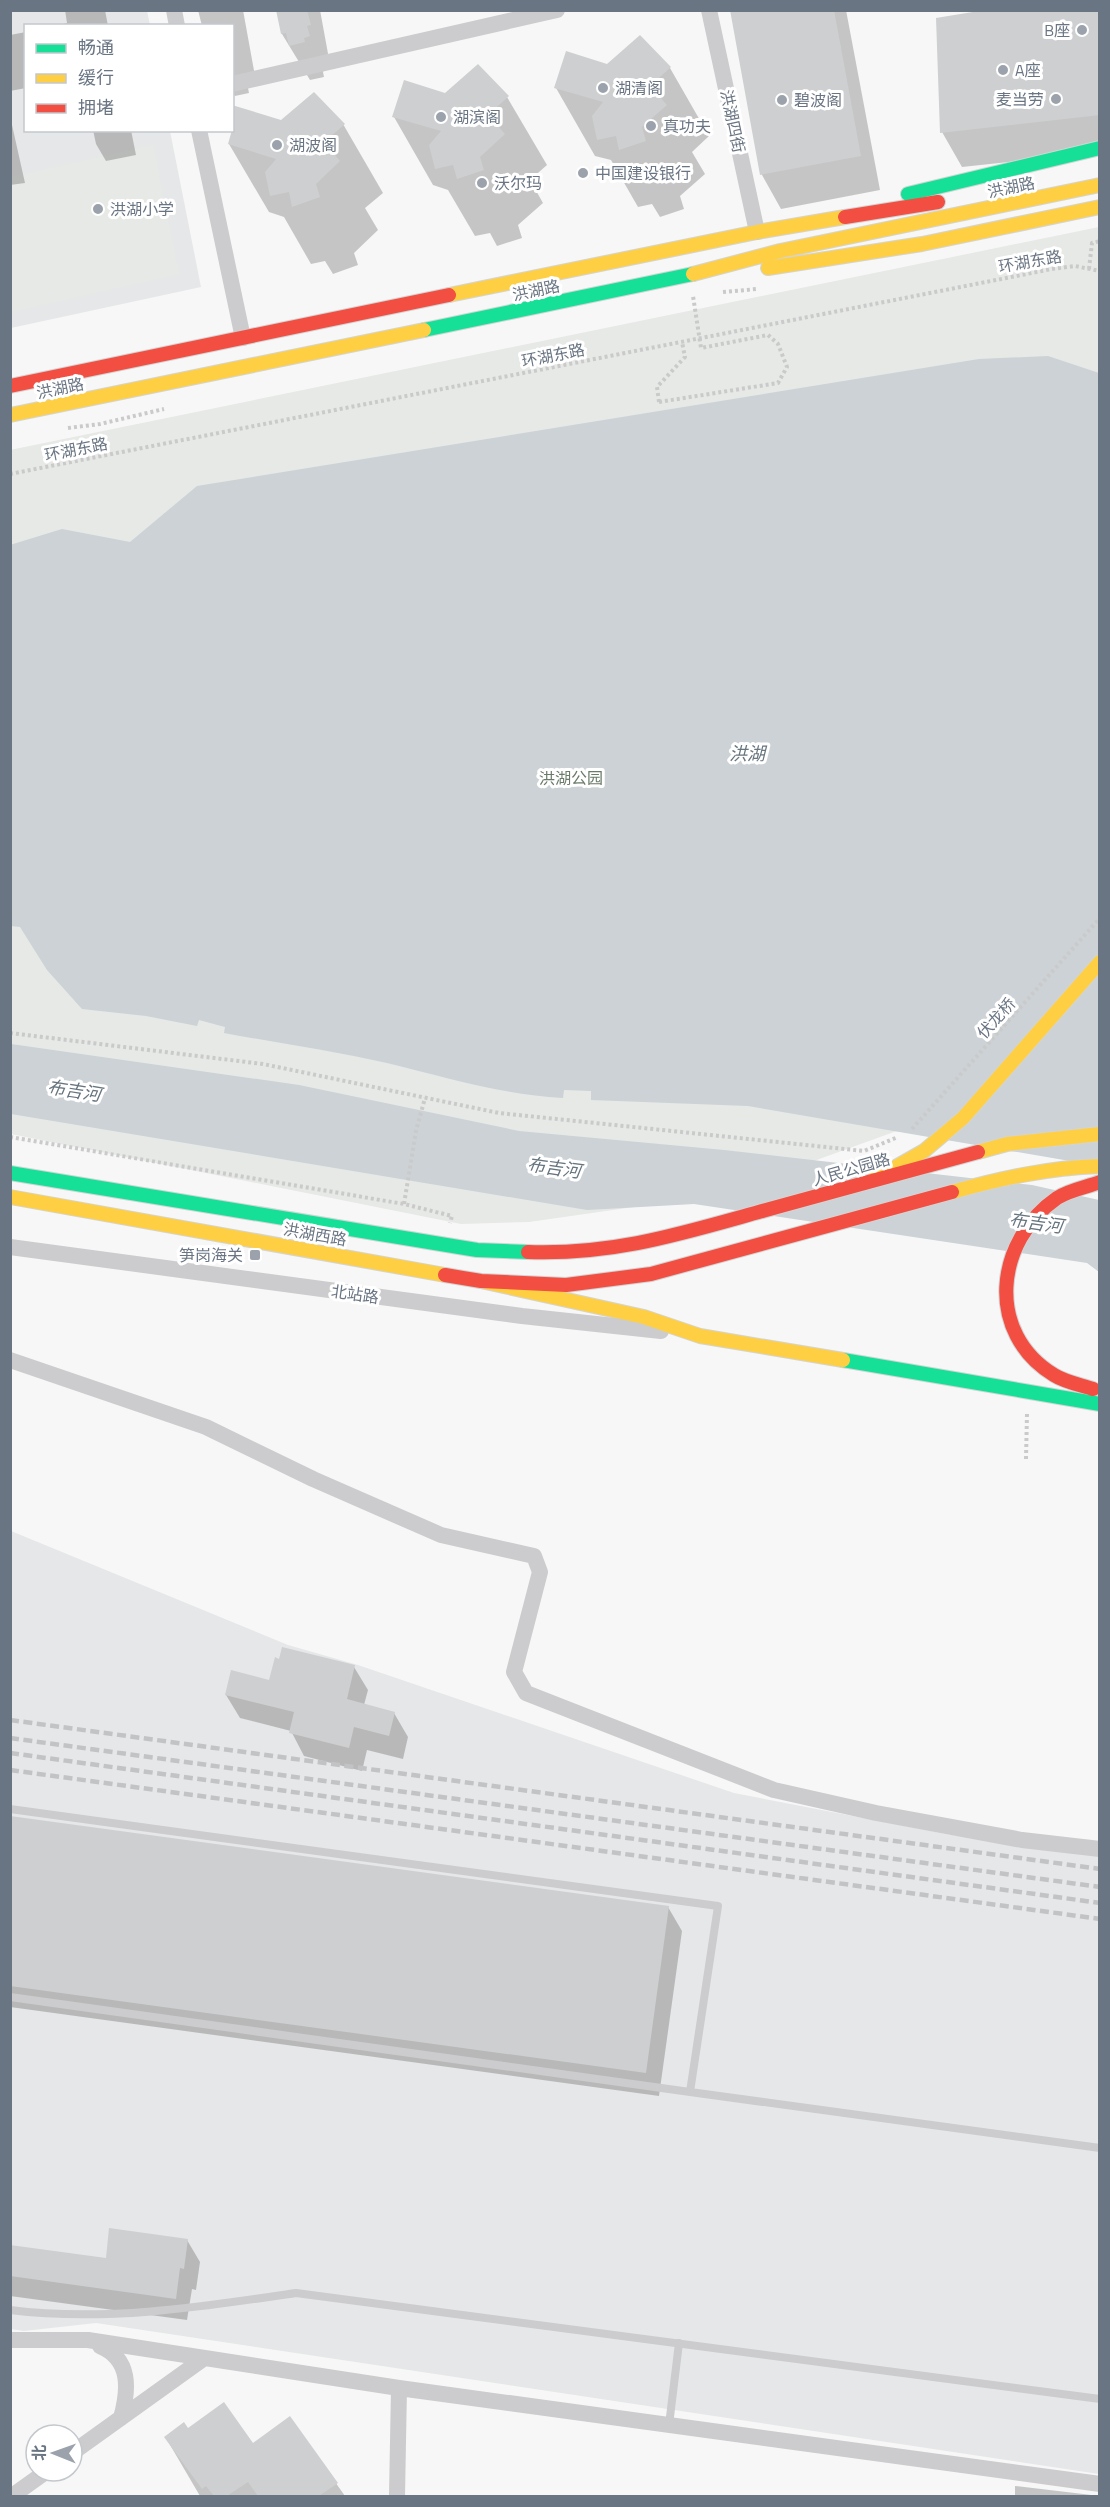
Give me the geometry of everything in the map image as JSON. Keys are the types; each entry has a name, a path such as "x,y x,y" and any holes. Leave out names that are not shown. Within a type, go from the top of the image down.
{"main road":[{"path":"757,232 999,170 1100,148"},
{"name":"洪湖路","path":"10,415 705,272 780,251 1100,185"},
{"name":"洪湖路","path":"10,386 757,232 954,199"},
{"path":"705,272 776,268 856,256 1051,219 1100,207"},
{"path":"873,1180 924,1151 963,1118 1100,962"},
{"name":"人民公园路","path":"613,1249 668,1237 1007,1144 1100,1134"},
{"name":"洪湖西路","path":"10,1197 481,1281 566,1285 651,1274 1014,1175 1054,1168 1100,1166"},
{"name":"洪湖西路","path":"10,1173 477,1250 569,1253 613,1249"},
{"path":"1100,1182 1080,1186 1058,1195 1041,1207 1021,1230 1011,1248 1006,1271 1005,1292 1015,1332 1031,1356 1047,1370 1070,1383 1100,1390"},
{"path":"481,1281 644,1317 700,1336 1100,1404"}],"street":[{"path":"234,84 557,10"},
{"name":"洪湖四街","path":"709,10 757,232"},
{"path":"199,132 243,338"},
{"name":"北站路","path":"10,1247 522,1316 700,1336"},
{"path":"10,1360 206,1427 313,1479 441,1535 534,1556 540,1572 514,1672 526,1693 774,1790 876,1813 1022,1840 1100,1849"},
{"path":"10,2340 88,2340 399,2388 1100,2484"},
{"path":"88,2340 110,2350 126,2371 126,2401 121,2418"},
{"path":"84,2444 203,2359"},
{"path":"397,2496 399,2388"},
{"path":"12,2496 30,2483"}],"lane":[{"path":"10,1809 718,1906 690,2092"},
{"path":"10,1997 1100,2148"},
{"path":"10,2310 76,2316 202,2307 296,2293 1100,2399"},
{"path":"669,2425 679,2343"}],"path":[{"path":"1089,269 1092,243 1100,241"},
{"name":"环湖东路","path":"10,474 1052,269 1075,266 1100,271"},
{"path":"682,342 685,357 657,387 659,402 778,383 787,367 778,344 768,335 701,348 693,296"},
{"name":"伏龙桥","path":"908,1132 1100,918"},
{"path":"10,1033 263,1064 499,1113 864,1151 900,1136"},
{"path":"404,1204 416,1131 425,1098"},
{"path":"10,1137 404,1204 452,1216"},
{"path":"1026,1459 1028,1407"}],"shaded area":[{"name":"洪湖小学","path":"10,11 147,11 150,24 24,24 24,132 170,132 201,287 11,328"},
{"path":"11,1531 288,1645 358,1665 734,1793 946,1834 1099,1854 1099,2474 96,2323 24,2331 11,2329"}],"green space":[{"path":"153,145 179,274 11,312 11,177"},
{"name":"洪湖","path":"1099,227 1099,1088 927,1120 800,1166 662,1203 529,1222 461,1224 11,1134 10,450"}],"water":[{"name":"洪湖","path":"1048,356 1099,373 1099,1166 748,1106 591,1100 591,1091 564,1090 563,1098 518,1093 474,1085 387,1063 224,1033 225,1027 199,1020 197,1026 146,1016 82,1009 47,970 20,927 11,926 10,545 62,529 130,542 197,486 979,359"},
{"name":"布吉河","path":"11,1044 299,1085 519,1131 724,1150 1032,1185 1099,1200 1099,1272 1087,1263 694,1204 587,1210 11,1114"}],"building":[{"path":"276,10 307,10 311,25 307,26 310,36 304,38 305,42 289,46 286,33 281,34"},
{"path":"730,10 834,10 861,156 760,175"},
{"path":"985,10 1100,10 1100,115 940,133 936,18"},
{"name":"湖清阁","path":"640,35 671,67 650,86 667,105 642,127 646,141 619,150 616,136 597,140 592,116 603,102 554,88 566,51 607,64"},
{"name":"湖滨阁","path":"478,64 509,96 488,115 505,134 480,157 484,170 457,179 453,165 435,169 429,145 441,131 392,117 404,80 445,93"},
{"name":"湖波阁","path":"314,92 345,124 324,142 340,161 316,184 320,197 292,207 289,192 270,196 265,172 276,159 228,144 231,132 234,132 234,106 281,120"},
{"path":"282,1647 355,1665 347,1699 395,1712 389,1736 354,1727 349,1748 289,1733 294,1712 225,1695 231,1670 269,1680 275,1657 279,1659"},
{"path":"10,1816 669,1906 646,2073 10,1986"},
{"path":"109,2228 188,2239 184,2269 180,2268 176,2299 10,2276 10,2245 106,2258"},
{"path":"224,2402 253,2443 290,2416 338,2483 319,2496 258,2496 248,2482 227,2496 214,2496 206,2486 202,2489 164,2437 184,2422 188,2428"}],"railway":[{"path":"10,1720 1100,1869"},
{"path":"10,1738 1100,1887"},
{"path":"10,1753 1100,1903"},
{"path":"10,1770 1100,1919"}],"traffic: fast":[{"path":"908,194 1100,148"},
{"path":"424,330 693,274"},
{"path":"10,1173 477,1250 528,1252"},
{"path":"843,1360 1100,1404"}],"traffic: slow":[{"path":"693,274 780,251 1100,185"},
{"path":"768,268 922,244 1100,207"},
{"path":"449,295 757,232 845,217"},
{"path":"10,415 424,330"},
{"path":"873,1180 924,1151 963,1118 1100,962"},
{"path":"978,1152 1007,1144 1100,1134"},
{"path":"952,1192 1025,1174 1100,1166"},
{"path":"10,1197 445,1275"},
{"path":"481,1281 644,1317 700,1336 843,1360"}],"traffic: jam":[{"path":"845,217 938,202"},
{"path":"10,386 449,295"},
{"path":"528,1252 591,1250 649,1241 978,1152"},
{"path":"1093,1389 1054,1375 1032,1357 1017,1336 1008,1312 1006,1287 1011,1262 1021,1238 1036,1216 1062,1195 1100,1182"},
{"path":"445,1275 481,1281 566,1285 651,1274 952,1192"}],"place":[{"name":"B座","path":"1082,30"},
{"name":"A座","path":"1003,70"},
{"name":"湖清阁","path":"603,88"},
{"name":"麦当劳","path":"1056,99"},
{"name":"碧波阁","path":"782,100"},
{"name":"湖滨阁","path":"441,117"},
{"name":"真功夫","path":"651,126"},
{"name":"湖波阁","path":"277,145"},
{"name":"中国建设银行","path":"583,173"},
{"name":"沃尔玛","path":"482,183"},
{"name":"洪湖小学","path":"98,209"},
{"name":"笋岗海关","path":"255,1255"}],"park label":[{"name":"洪湖公园","path":"571,778"}]}
